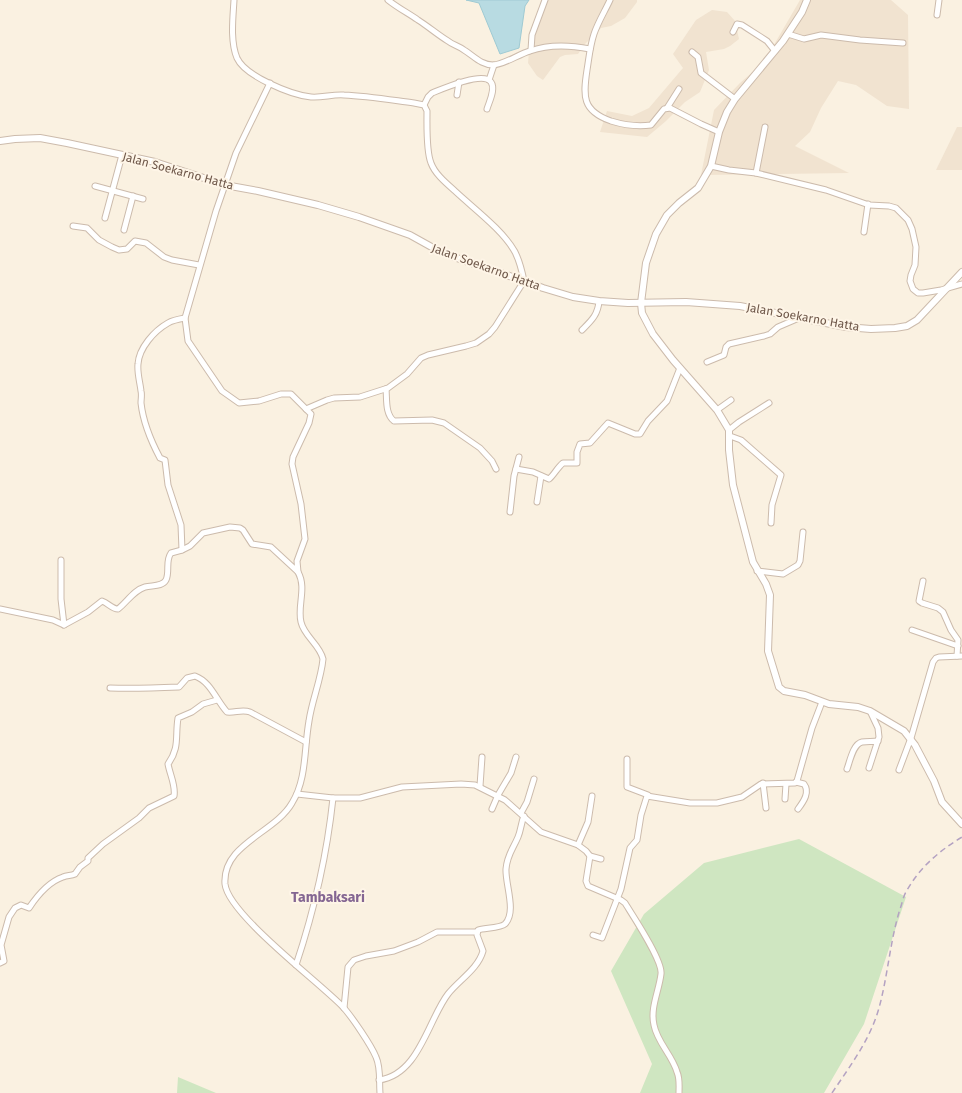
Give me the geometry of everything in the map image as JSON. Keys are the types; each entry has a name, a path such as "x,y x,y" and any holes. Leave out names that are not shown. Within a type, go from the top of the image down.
{"street":[{"path":"234,0 233,42 238,59 242,66 260,78 288,91 311,97 343,95 424,105"},
{"path":"388,0 401,10 419,20 450,43 465,50 486,64 502,64 531,50 553,46 574,46 590,49"},
{"path":"531,50 532,35 545,0"},
{"path":"610,0 594,33 590,49 584,96 589,107 598,115 625,125 651,125 659,114 667,108 679,89"},
{"path":"771,523 772,504 781,475 741,440 730,433 717,410 680,368 648,327 642,313 641,302 646,264 656,234 667,215 698,188 711,166 719,132 727,112 735,99 788,34 802,12 807,0"},
{"path":"937,15 939,0"},
{"path":"733,32 737,24 742,25 767,41 775,51"},
{"path":"788,34 804,39 821,35 903,43"},
{"path":"692,52 698,56 701,73 735,99"},
{"path":"488,80 494,65"},
{"path":"424,105 432,93 459,82 465,80 488,80 493,86 487,109"},
{"path":"458,95 459,82"},
{"path":"270,83 236,153 199,265 185,318 188,341 222,391 239,403 260,402 281,394 290,394 311,414 311,419 293,457 292,464 301,504 305,539 297,561 302,586 300,621 302,627 319,650 323,659 312,705 302,778 297,794 287,811 280,818 237,852 227,868 225,877 226,890 250,921 344,1008 374,1053 379,1066 380,1093"},
{"path":"306,409 334,398 360,397 386,389 407,374 421,358 476,343 489,334 500,320 524,281 515,252 505,238 445,182 430,162 427,111 424,105"},
{"path":"667,108 675,110 719,132"},
{"path":"756,172 765,127"},
{"name":"Jalan Soekarno Hatta","path":"0,141 40,138 155,162 225,185 318,205 359,217 410,235 451,256 524,281 565,295 599,301 686,302 740,306 846,327 871,329 895,328 908,326 917,320 962,272"},
{"path":"105,218 122,155"},
{"path":"711,166 729,170 756,172 826,190 868,204 894,207 899,210 908,220 912,230 916,254 915,265 910,281 913,289 918,293 922,293 941,290 962,284"},
{"path":"94,186 143,199"},
{"path":"124,230 133,196"},
{"path":"864,232 868,204"},
{"path":"73,226 87,228 100,240 112,248 119,250 127,249 135,241 146,243 172,260 199,265"},
{"path":"582,330 593,320 599,301"},
{"path":"182,550 181,525 168,485 165,460 160,458 152,441 141,403 142,393 138,373 138,363 143,348 155,334 167,323 176,319 185,318"},
{"path":"707,362 724,355 726,347 729,344 770,334 778,327 800,318"},
{"path":"516,469 533,472 549,479 563,463 577,463 580,444 590,443 608,423 635,434 640,434 648,421 667,401 680,368"},
{"path":"386,389 388,414 391,419 394,421 432,420 444,423 480,448 492,461 496,469"},
{"path":"717,410 732,400"},
{"path":"769,403 739,422 730,433 729,450 733,485 753,562 766,584 770,595 768,651 779,688 784,691 806,695 822,702 858,707 870,711 904,731 911,738 934,782 942,802 962,824"},
{"path":"510,512 519,457"},
{"path":"537,502 541,476"},
{"path":"64,625 88,612 102,601 106,602 113,608 118,608 140,589 162,584 167,578 168,557 170,553 190,546 203,533 206,532 230,527 240,528 248,536 252,544 271,547 298,572"},
{"path":"757,571 783,574 798,565 800,561 803,532"},
{"path":"61,560 61,599 64,625"},
{"path":"898,770 911,738 934,660 939,656 960,656 957,638 951,630 943,612 938,608 919,601 923,581"},
{"path":"0,609 53,620 64,625"},
{"path":"912,630 958,646"},
{"path":"110,688 145,689 179,687 188,678 195,676 200,678 212,690 217,700 227,712 241,710 250,712 306,742"},
{"path":"0,964 4,960 1,945 9,916 15,908 21,905 29,908 38,894 48,886 63,877 75,874 80,867 88,861 88,858 103,844 139,818 149,808 174,796 175,788 168,764 174,755 177,742 176,727 178,718 192,712 203,704 217,700"},
{"path":"796,782 810,735 822,702"},
{"path":"869,768 878,742 879,732 870,711"},
{"path":"847,769 854,749 858,744 861,742 878,742"},
{"path":"480,786 482,757"},
{"path":"492,808 511,773 516,757"},
{"path":"627,759 627,787 648,795 690,802 717,803 742,797 763,783 786,784 796,782 804,784 807,791 804,801 798,809"},
{"path":"344,1008 348,967 354,960 366,956 394,951 418,942 437,932 477,932 503,925 508,918 511,897 507,884 507,863 510,850 518,837 534,779"},
{"path":"763,783 766,808"},
{"path":"297,794 333,798 360,798 402,787 461,784 480,786 505,800 541,832 578,846 586,851 590,856 601,859"},
{"path":"785,799 786,784"},
{"path":"593,935 602,938 623,880 630,848 637,840 645,798 648,795"},
{"path":"578,846 588,822 592,796"},
{"path":"296,965 318,889 330,827 333,798"},
{"path":"590,856 586,881 588,886 622,901 646,938 661,966 661,974 654,1002 654,1025 661,1042 677,1071 679,1078 679,1093"},
{"path":"379,1080 390,1078 402,1070 421,1045 442,1002 449,992 463,979 481,957 483,951 477,932"}],"shaded area":[{"path":"541,0 637,0 637,2 625,18 611,26 601,28 585,44 578,54 560,57 543,80 537,76 528,63 531,29"},
{"path":"800,0 891,0 908,15 909,109 887,106 856,85 838,81 821,108 810,132 795,146 849,173 701,175 714,110 740,83 764,62"},
{"path":"712,10 727,12 735,21 739,39 724,49 706,52 709,70 700,92 685,102 647,137 600,132 607,111 632,116 649,108 683,68 673,54 696,20"},
{"path":"957,127 962,127 962,170 936,170"}],"green space":[{"path":"799,839 906,897 864,1024 824,1093 640,1093 652,1064 611,971 644,914 704,863"},
{"path":"178,1077 216,1093 177,1093"}],"water":[{"path":"466,0 529,0 525,6 519,48 500,54 479,3"}],"railway":[{"path":"832,1093 865,1042 875,1020 882,996 891,946 905,894 911,883 923,868 945,848 962,837"}],"district":[{"name":"Tambaksari","path":"328,897"}]}
